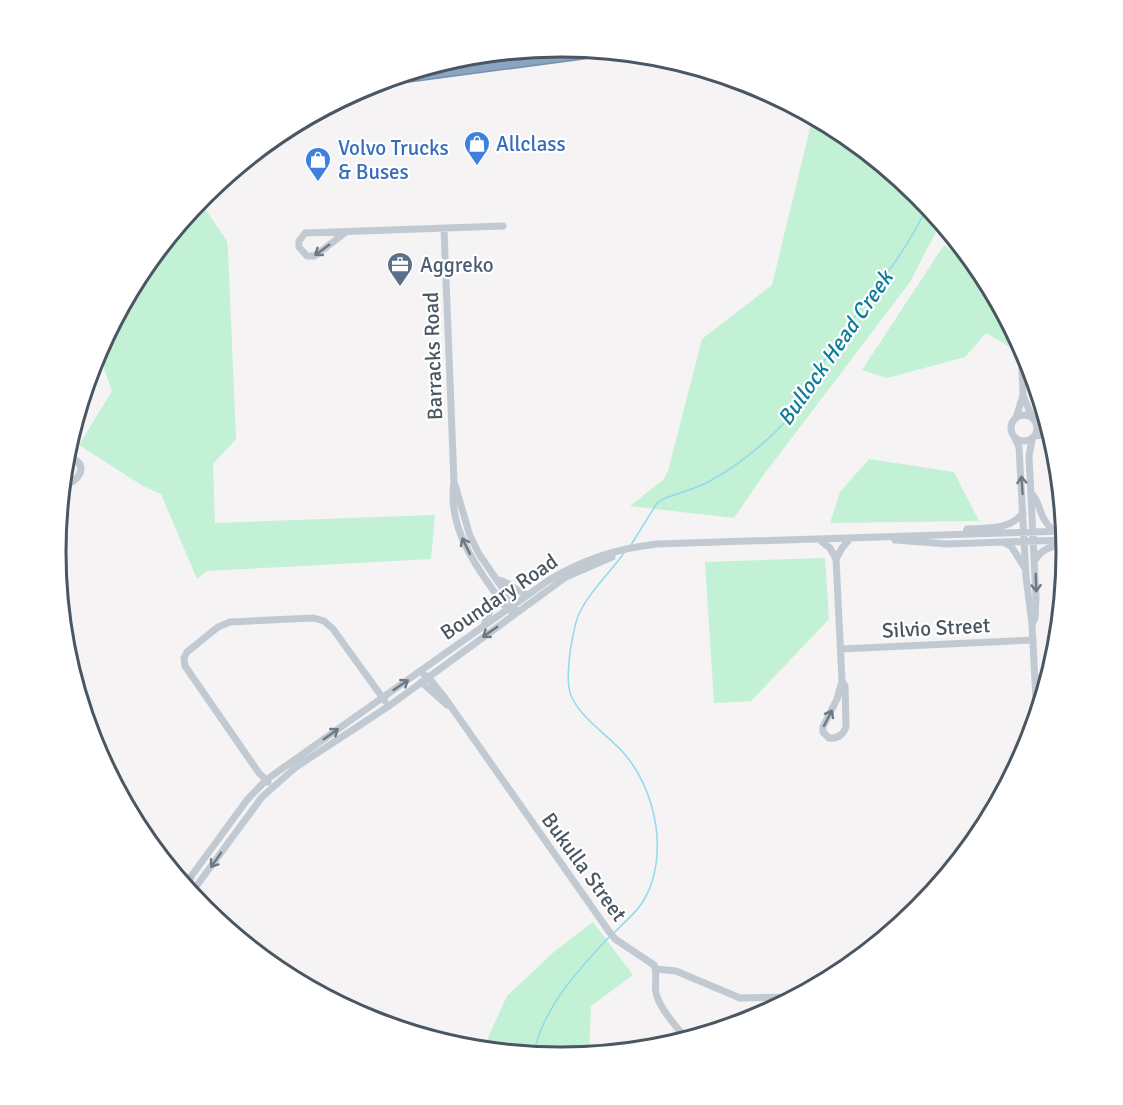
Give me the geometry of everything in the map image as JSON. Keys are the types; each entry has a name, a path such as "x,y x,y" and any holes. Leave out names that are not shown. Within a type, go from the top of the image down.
{"highway":[{"path":"439,73 556,57"}],"street":[{"path":"346,232 314,256 302,253 299,247 299,241 305,233 503,226"},
{"name":"Barracks Road","path":"444,229 454,482 451,499 458,529 475,564 497,595 511,607"},
{"path":"1022,371 1023,395 1011,430 1019,447 1035,698"},
{"path":"1023,395 1038,428 1029,456 1035,560 1035,618 1032,624"},
{"path":"1016,418 1023,415 1039,422"},
{"path":"1015,438 1023,442 1043,436"},
{"path":"71,483 78,479 81,472 75,460"},
{"name":"Barracks Road","path":"454,482 470,536 479,554 498,580 515,614"},
{"path":"1031,494 1037,498 1042,518 1054,531"},
{"path":"965,534 967,529 1003,527 1023,513"},
{"name":"Boundary Road","path":"190,878 247,800 266,780 561,572 621,554 685,545 1054,531"},
{"name":"Boundary Road","path":"685,545 899,540 947,544 1057,540"},
{"path":"822,542 830,548 836,559 841,649 842,681 837,699 823,727 823,732 829,738 839,737 846,727 845,686 842,681"},
{"path":"836,559 848,542"},
{"path":"1004,542 1011,546 1025,568"},
{"path":"1035,560 1043,550 1057,546"},
{"name":"Boundary Road","path":"196,887 262,797 296,767 388,706 566,577 596,560"},
{"path":"498,580 503,580 516,590 528,595"},
{"path":"484,625 497,595"},
{"path":"273,786 266,780 185,666 184,658 187,652 218,627 230,622 314,618 324,621 333,629 388,706"},
{"name":"Silvio Street","path":"841,649 1033,640"},
{"path":"419,673 428,677"},
{"path":"419,673 421,682"},
{"path":"1035,676 1039,684"},
{"name":"Bukulla Street","path":"428,677 615,939 649,960 656,969"},
{"name":"Bukulla Street","path":"421,682 449,706"},
{"path":"681,1033 656,993 656,969 676,971 740,998 780,997"}],"green space":[{"path":"811,124 863,159 912,202 937,230 910,282 762,477 734,518 630,506 664,479 668,471 702,339 772,285"},
{"path":"205,209 227,241 236,439 213,464 215,523 435,515 431,559 207,571 197,579 161,494 143,486 79,445 112,391 103,365 117,333 132,305 168,251"},
{"path":"944,245 959,257 973,277 1009,340 1008,346 986,333 965,357 887,378 862,370"},
{"path":"869,459 954,472 979,521 830,523 840,492"},
{"path":"825,558 829,619 751,701 714,703 705,562"},
{"path":"593,922 633,975 591,1006 589,1047 529,1047 486,1042 507,996 555,951"}],"waterway":[{"name":"Bullock Head Creek","path":"631,545 657,503 705,484 724,473 762,444 796,410 811,390 832,348 886,275 923,215"},
{"name":"Bullock Head Creek","path":"614,933 639,907 651,885 656,865 656,824 651,803 633,765 576,705 571,697 568,675 578,616 593,591 624,553"},
{"name":"Bullock Head Creek","path":"535,1047 545,1022 563,991 610,936"}],"place":[{"name":"Allclass","path":"477,167"},
{"name":"Volvo Trucks & Buses","path":"318,183"},
{"name":"Aggreko","path":"400,288"}]}
